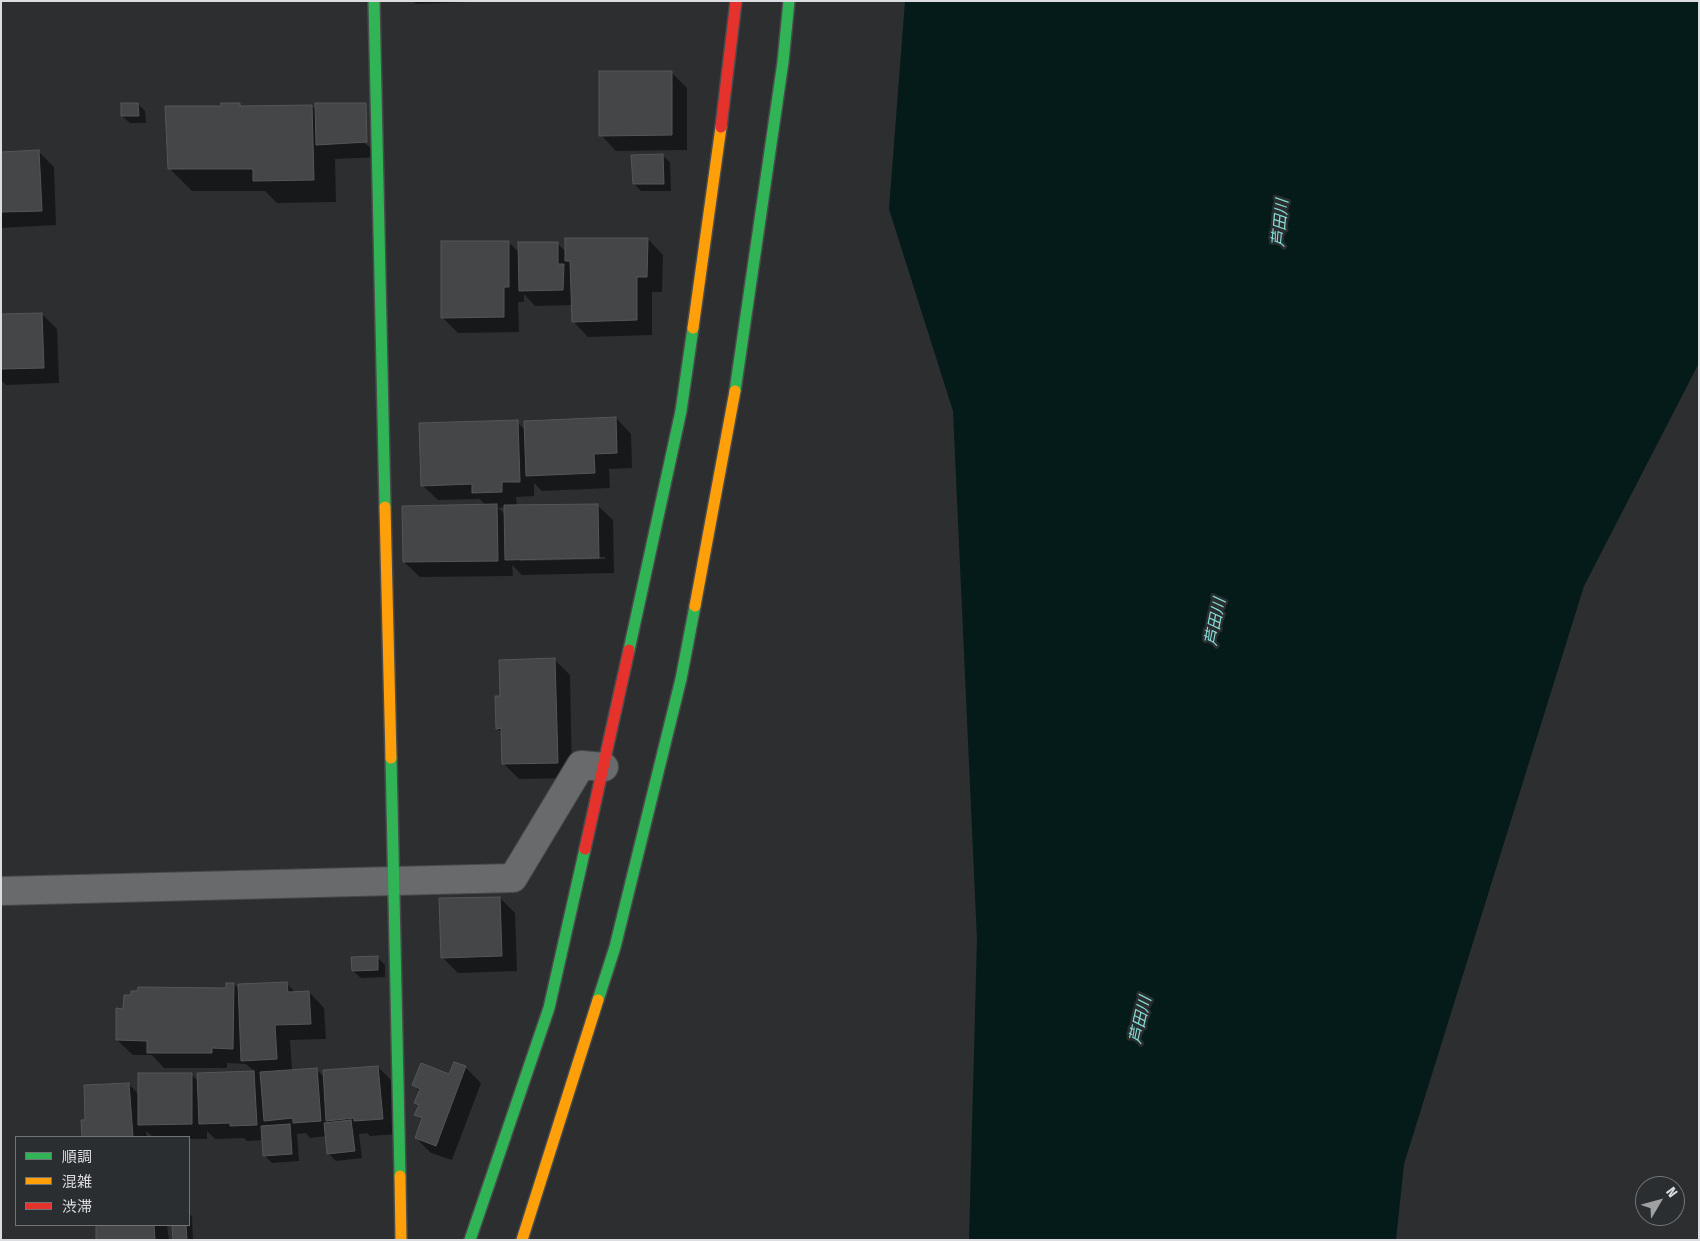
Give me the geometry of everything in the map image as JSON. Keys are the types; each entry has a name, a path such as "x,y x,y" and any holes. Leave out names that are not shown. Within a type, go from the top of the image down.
{"street":[{"path":"374,1 402,1240"},
{"path":"470,1240 549,1008 604,767 681,411 728,77 736,1"},
{"path":"522,1240 615,947 681,679 736,385 783,62 789,1"},
{"path":"1,890 513,878 581,766 604,767"}],"water":[{"name":"芦田川","path":"905,1 1699,1 1699,363 1584,586 1404,1164 1396,1240 969,1240 977,939 953,411 889,209"}],"building":[{"path":"599,71 672,71 672,135 599,136"},
{"path":"121,103 138,103 139,116 121,116"},
{"path":"221,103 240,103 240,106 312,105 314,180 253,181 253,169 168,169 165,106 221,106"},
{"path":"315,103 366,103 367,142 316,145"},
{"path":"39,150 42,211 1,212 1,152"},
{"path":"663,154 664,184 633,184 631,155"},
{"path":"565,238 648,238 647,277 637,277 637,320 572,322 570,261 565,261"},
{"path":"441,241 509,241 509,287 504,287 504,317 441,318"},
{"path":"518,242 558,242 558,264 564,264 563,290 519,291"},
{"path":"42,313 44,368 1,369 1,314"},
{"path":"616,417 617,453 594,454 595,473 526,476 524,421"},
{"path":"518,420 520,482 502,482 502,492 472,493 472,484 421,486 419,423"},
{"path":"497,504 498,561 403,562 402,506"},
{"path":"598,504 599,558 505,560 504,505"},
{"path":"555,658 558,763 502,764 501,728 496,729 495,696 500,696 499,660"},
{"path":"500,897 502,956 441,958 439,898"},
{"path":"378,956 378,970 352,971 351,957"},
{"path":"287,982 288,992 309,991 311,1024 275,1025 277,1059 241,1061 238,984"},
{"path":"226,983 234,983 233,1049 212,1048 212,1053 147,1053 147,1041 116,1040 116,1008 123,1009 124,995 131,995 131,991 137,991 138,987 226,988"},
{"path":"454,1062 466,1066 436,1146 415,1138 422,1118 414,1115 419,1105 414,1103 420,1089 412,1085 421,1063 449,1074"},
{"path":"378,1066 383,1119 354,1121 354,1118 326,1121 323,1070"},
{"path":"317,1068 321,1121 293,1123 293,1118 264,1121 260,1072"},
{"path":"254,1071 257,1125 230,1126 230,1123 199,1124 197,1073"},
{"path":"138,1073 192,1073 192,1124 138,1125"},
{"path":"129,1083 133,1136 82,1136 81,1120 85,1120 84,1085"},
{"path":"351,1120 355,1151 327,1154 324,1123"},
{"path":"290,1124 292,1154 263,1156 261,1126"},
{"path":"96,1226 154,1226 155,1240 96,1240"},
{"path":"172,1226 186,1226 187,1240 173,1240"}],"traffic: fast":[{"path":"374,1 385,507"},
{"path":"735,391 783,62 789,1"},
{"path":"629,650 681,411 693,328"},
{"path":"598,1000 615,947 681,679 695,606"},
{"path":"391,758 400,1176"},
{"path":"470,1240 549,1008 585,849"}],"traffic: slow":[{"path":"693,328 721,127"},
{"path":"695,606 735,391"},
{"path":"385,507 391,758"},
{"path":"522,1240 598,1000"},
{"path":"400,1176 401,1240"}],"traffic: jam":[{"path":"721,127 736,1"},
{"path":"585,849 629,650"}]}
